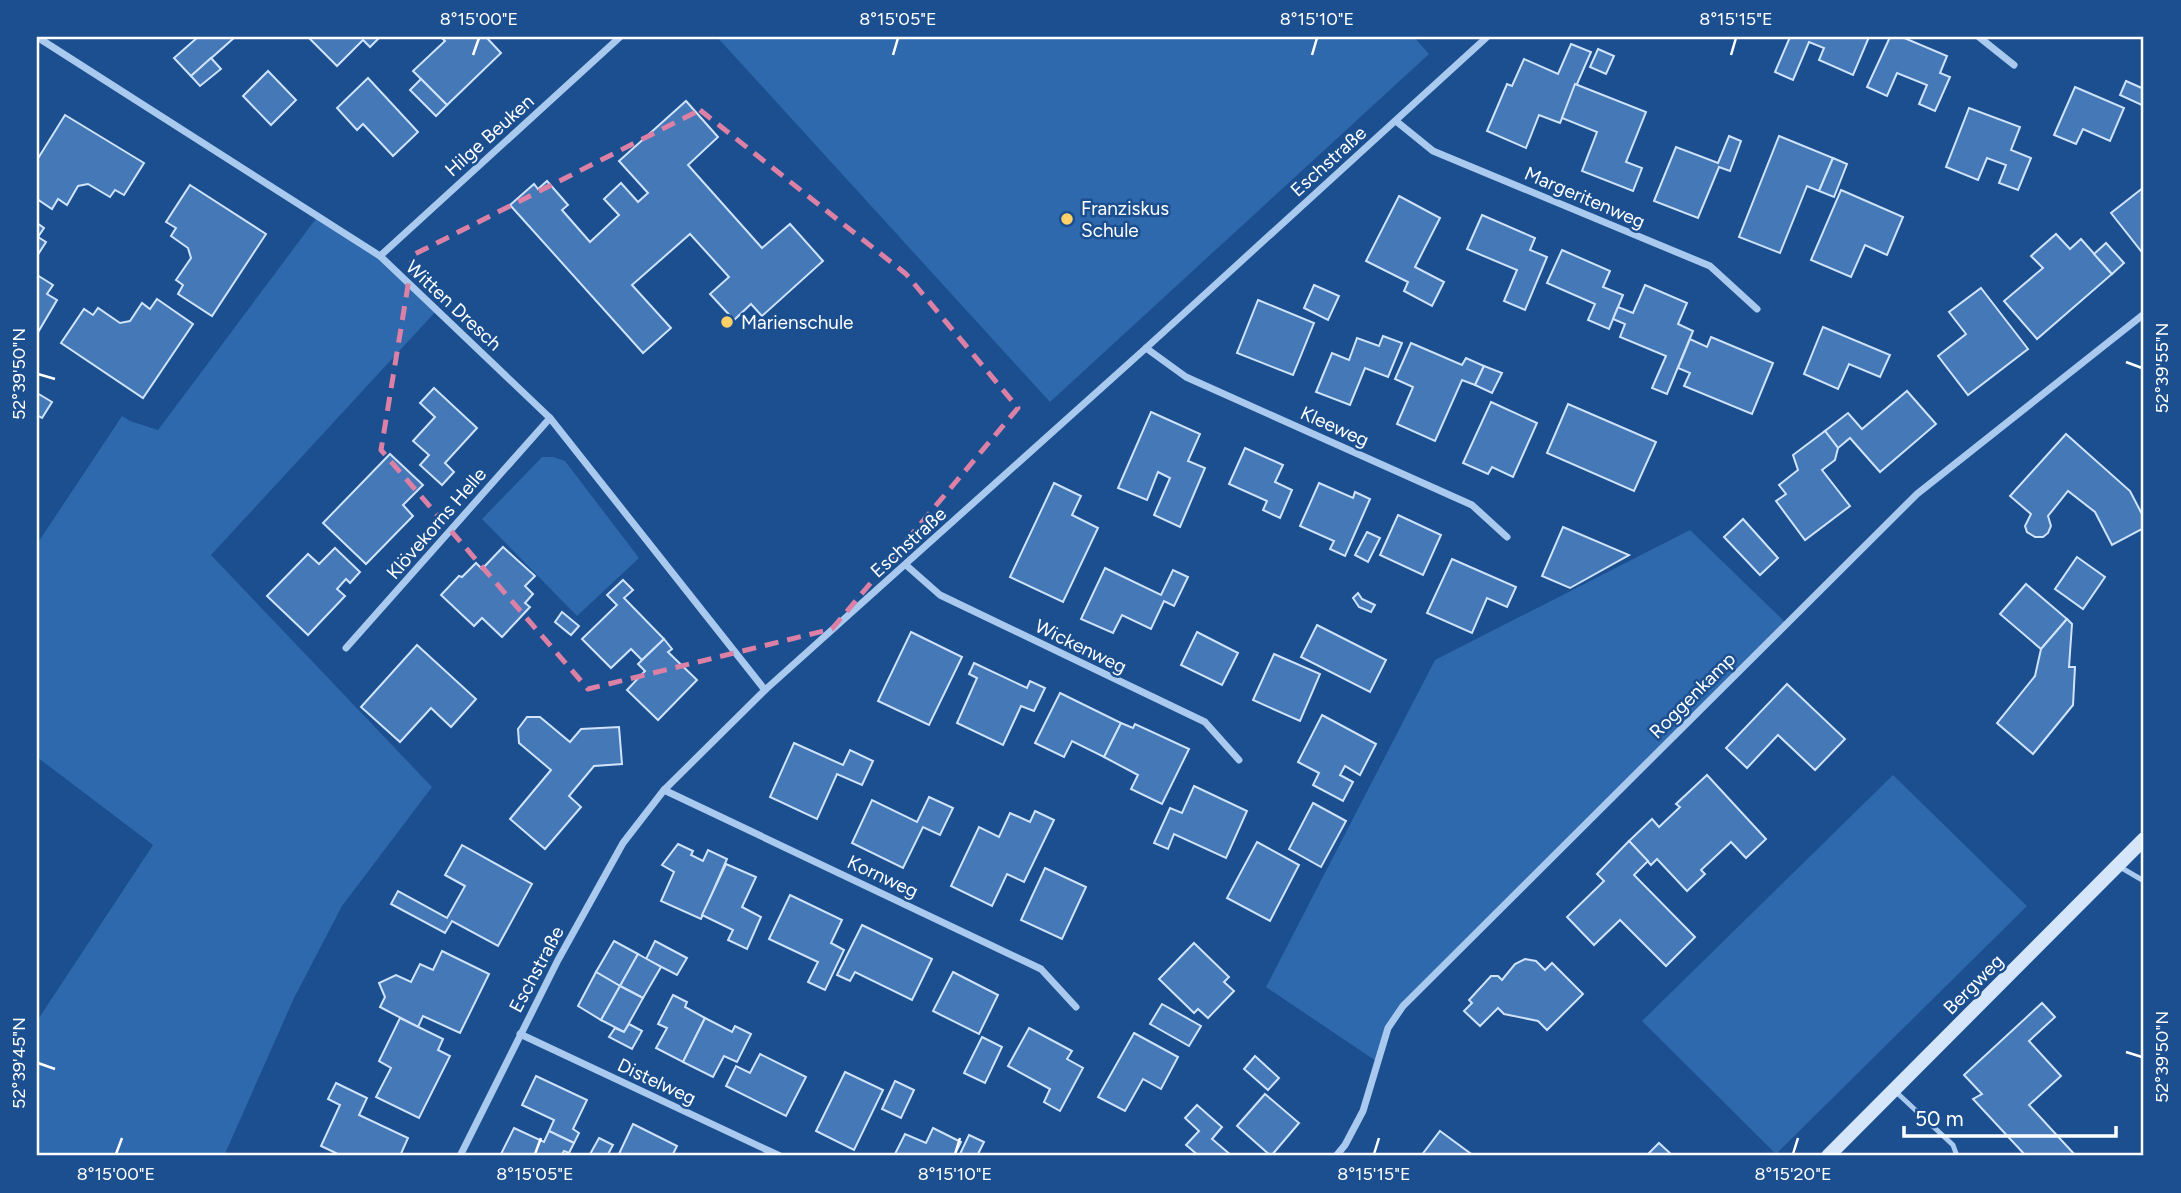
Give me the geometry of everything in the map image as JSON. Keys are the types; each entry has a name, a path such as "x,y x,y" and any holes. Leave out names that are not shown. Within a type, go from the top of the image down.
{"main road":[{"name":"Bergweg","path":"1828,1156 2144,839"}],"street":[{"name":"Witten Dresch","path":"37,37 380,256 550,418 765,690"},
{"name":"Hilge Beuken","path":"380,256 620,37"},
{"name":"Eschstraße","path":"460,1156 558,960 623,844 664,790 765,690 1487,37"},
{"path":"1979,37 2014,65"},
{"name":"Margeritenweg","path":"1396,121 1433,151 1710,266 1757,309"},
{"name":"Roggenkamp","path":"1336,1156 1363,1111 1388,1028 1403,1006 1917,494 2144,314"},
{"name":"Kleeweg","path":"1146,348 1186,377 1472,505 1507,537"},
{"name":"Klövekorns Helle","path":"346,648 550,418"},
{"name":"Wickenweg","path":"906,565 940,596 1205,722 1239,760"},
{"name":"Kornweg","path":"664,790 1041,969 1076,1007"},
{"name":"Distelweg","path":"520,1034 780,1156"}],"lane":[{"path":"2118,866 2144,881"},
{"path":"1894,1090 1953,1145 1956,1156"}],"highlighted area":[{"path":"700,110 906,274 1018,408 832,629 588,689 381,450 413,255"}],"shaded area":[{"name":"Franziskus Schule","path":"717,37 1414,37 1429,54 1050,402"},
{"path":"318,216 380,256 438,309 211,555 432,787 342,906 294,998 224,1156 37,1156 37,1021 153,845 37,757 37,544 122,416 158,430"},
{"path":"542,457 565,461 639,558 577,616 482,519"},
{"path":"1690,530 1786,623 1403,1006 1388,1028 1376,1061 1266,987 1435,660"},
{"path":"1893,775 2027,906 1776,1154 1642,1021"}],"building":[{"path":"198,37 235,37 191,76 174,58"},
{"path":"308,37 379,38 370,47 363,40 337,66"},
{"path":"441,37 486,37 501,53 447,105 413,71 445,41"},
{"path":"1790,37 1869,37 1853,75 1819,60 1824,48 1809,42 1793,80 1775,72"},
{"path":"1890,37 1902,37 1947,56 1940,73 1950,77 1935,111 1919,104 1927,85 1897,73 1887,96 1867,87"},
{"path":"1571,44 1591,52 1560,123 1539,115 1526,148 1487,131 1507,84 1512,86 1524,59 1558,74"},
{"path":"1598,49 1614,56 1606,74 1590,67"},
{"path":"211,58 221,69 200,86 191,76"},
{"path":"268,71 296,100 271,125 243,96"},
{"path":"368,78 418,132 393,156 363,124 357,130 337,108"},
{"path":"421,79 447,105 436,116 410,90"},
{"path":"2126,81 2144,89 2144,106 2120,95"},
{"path":"1575,84 1646,112 1626,162 1642,168 1633,191 1582,171 1597,132 1562,118"},
{"path":"2075,87 2124,108 2110,141 2083,129 2076,144 2054,135"},
{"name":"Marienschule","path":"686,101 718,137 688,165 762,248 790,224 823,261 762,316 751,304 734,320 710,294 729,277 690,234 632,285 671,328 643,353 510,205 534,184 538,189 547,181 568,205 562,210 590,242 619,215 604,199 621,183 638,202 648,193 619,161"},
{"path":"1969,108 2020,127 2011,150 2031,158 2018,190 1999,183 2006,165 1987,158 1978,180 1946,167"},
{"path":"65,115 144,163 124,195 115,190 110,197 88,184 78,186 67,205 58,199 52,209 37,199 37,160"},
{"path":"1729,136 1741,141 1730,171 1719,167 1698,218 1654,201 1676,147 1718,163"},
{"path":"1779,136 1833,158 1819,191 1807,186 1780,253 1739,237"},
{"path":"1833,158 1847,164 1834,197 1819,191"},
{"path":"190,185 266,234 212,316 178,294 183,285 176,280 191,258 188,248 171,236 176,228 166,222"},
{"path":"2144,187 2144,248 2141,251 2111,213"},
{"path":"1841,190 1903,217 1887,255 1865,245 1851,277 1811,260"},
{"path":"1399,196 1440,218 1415,267 1444,282 1432,306 1404,291 1408,282 1366,261"},
{"path":"1482,215 1535,238 1530,250 1547,257 1525,310 1504,301 1517,270 1467,249"},
{"path":"37,223 44,228 38,237 46,242 37,256"},
{"path":"2056,234 2070,249 2081,239 2112,274 2037,339 2004,301 2043,268 2031,256"},
{"path":"2106,243 2124,263 2112,274 2094,254"},
{"path":"1562,250 1610,271 1603,287 1623,295 1609,329 1588,320 1595,304 1547,283"},
{"path":"37,275 53,285 47,294 57,300 37,334"},
{"path":"1314,285 1339,296 1328,320 1304,308"},
{"path":"1645,285 1687,303 1678,324 1693,331 1667,394 1652,388 1666,356 1620,337 1625,324 1613,319 1618,307 1633,313"},
{"path":"1981,288 2028,349 1968,395 1938,356 1966,334 1949,312"},
{"path":"157,299 193,324 143,398 61,343 84,309 93,315 98,308 120,323 130,321 142,303 150,309"},
{"path":"1258,300 1314,323 1293,375 1237,353"},
{"path":"1823,327 1890,355 1880,377 1849,364 1838,389 1804,374"},
{"path":"1383,336 1402,343 1388,377 1365,368 1350,405 1316,392 1332,353 1349,360 1357,338 1379,346"},
{"path":"1711,337 1773,363 1752,414 1684,386 1690,373 1678,368 1690,339 1707,347"},
{"path":"1411,343 1462,365 1466,358 1484,366 1475,385 1462,380 1435,441 1397,424 1413,387 1395,379"},
{"path":"1484,366 1502,373 1492,393 1475,385"},
{"path":"434,388 477,428 445,463 454,472 442,485 420,465 429,455 413,441 435,417 420,403"},
{"path":"1907,391 1936,424 1880,472 1850,438 1838,448 1825,431 1848,413 1862,429"},
{"path":"37,393 52,402 42,418 37,415"},
{"path":"1491,402 1537,423 1513,477 1492,467 1488,474 1463,463"},
{"path":"1568,404 1656,442 1634,491 1547,453"},
{"path":"1151,412 1200,434 1188,461 1205,468 1180,527 1154,515 1170,478 1158,472 1147,500 1118,488"},
{"path":"1825,431 1838,448 1835,460 1822,470 1850,506 1805,540 1776,501 1786,494 1779,485 1798,470 1793,455"},
{"path":"2066,434 2130,491 2144,518 2144,528 2112,545 2095,512 2068,491 2048,516 2051,526 2048,533 2043,537 2035,537 2027,532 2025,526 2031,514 2010,496"},
{"path":"1245,448 1283,465 1275,482 1292,490 1280,518 1263,510 1267,501 1229,484"},
{"path":"390,454 423,485 403,505 413,516 366,564 323,523"},
{"path":"1054,483 1081,496 1072,515 1098,528 1063,602 1010,577"},
{"path":"1319,483 1353,498 1355,492 1370,499 1345,556 1330,549 1334,541 1300,526"},
{"path":"1398,515 1441,535 1423,575 1380,555"},
{"path":"1743,519 1778,558 1760,575 1724,537"},
{"path":"1563,527 1629,555 1570,588 1542,576"},
{"path":"1367,532 1380,538 1368,562 1355,555"},
{"path":"503,547 535,576 525,586 533,594 525,603 530,607 502,637 482,618 474,626 441,595 476,563 482,569"},
{"path":"335,548 360,572 350,583 346,579 337,589 345,596 308,635 267,596 308,554 319,564"},
{"path":"2077,557 2105,577 2083,609 2055,589"},
{"path":"1452,559 1516,587 1507,607 1487,598 1472,633 1427,613"},
{"path":"1105,568 1161,595 1173,570 1188,577 1174,606 1164,601 1151,629 1122,615 1113,633 1081,619"},
{"path":"623,580 633,590 624,598 664,639 642,660 631,649 611,668 582,639 617,605 607,595"},
{"path":"2026,584 2067,619 2041,649 2000,614"},
{"path":"1358,593 1362,599 1375,605 1371,612 1359,607 1353,598"},
{"path":"562,612 579,626 571,635 555,622"},
{"path":"2067,619 2072,624 2069,667 2075,667 2073,705 2033,754 1997,723 2035,676 2041,649"},
{"path":"1317,625 1386,660 1370,692 1301,657"},
{"path":"911,632 962,657 929,725 878,701"},
{"path":"1197,632 1238,653 1222,685 1181,665"},
{"path":"664,639 672,649 668,652 697,680 658,720 627,690 645,671 638,664"},
{"path":"417,645 476,699 451,727 431,708 400,742 361,707"},
{"path":"1274,654 1320,674 1300,721 1253,700"},
{"path":"974,663 1027,688 1030,681 1045,688 1034,711 1021,706 1003,745 957,723 977,678 969,674"},
{"path":"1787,684 1845,739 1815,770 1778,735 1747,768 1726,748"},
{"path":"1060,693 1121,723 1104,757 1072,741 1064,757 1035,743"},
{"path":"1322,715 1376,744 1360,775 1345,766 1340,775 1353,782 1343,801 1313,785 1319,773 1298,762"},
{"path":"527,717 540,717 570,742 581,729 619,727 622,764 594,766 569,796 581,807 545,849 510,819 551,770 519,743 518,729"},
{"path":"1121,723 1133,728 1135,724 1189,749 1162,804 1131,789 1138,775 1104,757"},
{"path":"794,743 843,765 850,750 873,761 862,785 837,774 817,819 770,797"},
{"path":"1707,775 1766,839 1746,858 1731,842 1701,870 1705,874 1687,891 1657,859 1651,865 1629,841 1652,819 1659,827 1680,807 1676,804"},
{"path":"1194,786 1247,811 1226,858 1174,834 1168,849 1154,843 1170,808 1182,813"},
{"path":"929,797 953,808 940,835 923,827 903,868 852,843 872,800 917,822"},
{"path":"1313,803 1346,821 1321,867 1289,849"},
{"path":"1035,811 1054,820 1024,882 1007,874 992,906 951,886 979,827 999,837 1010,813 1030,822"},
{"path":"1629,841 1648,861 1634,875 1695,937 1666,966 1620,920 1594,945 1567,917 1604,881 1597,874"},
{"path":"1257,842 1299,865 1270,921 1227,898"},
{"path":"678,844 693,851 691,855 703,861 708,850 727,859 701,919 661,901 674,872 662,865"},
{"path":"462,845 532,884 498,946 452,921 445,933 391,904 398,891 447,918 465,886 445,875"},
{"path":"726,864 756,877 742,907 761,917 747,949 728,940 733,930 702,915"},
{"path":"1045,868 1086,887 1062,939 1021,920"},
{"path":"790,895 842,920 831,943 844,950 825,990 808,982 818,962 769,939"},
{"path":"862,925 932,959 912,1000 855,972 850,981 837,975"},
{"path":"614,941 638,954 620,986 596,972"},
{"path":"655,941 687,958 677,975 646,959"},
{"path":"1194,943 1229,977 1224,982 1234,991 1208,1018 1198,1009 1194,1013 1159,979"},
{"path":"442,951 489,974 460,1033 423,1016 418,1027 380,1007 385,997 379,983 396,975 411,982 420,964 433,970"},
{"path":"638,954 661,967 643,998 620,986"},
{"path":"1525,959 1536,961 1545,970 1552,963 1583,994 1547,1030 1538,1021 1504,1014 1498,1008 1480,1026 1464,1011 1472,1003 1469,1000 1491,976 1498,976 1502,980 1515,964"},
{"path":"596,972 620,986 601,1020 578,1006"},
{"path":"953,972 998,995 979,1034 933,1011"},
{"path":"620,986 643,998 624,1032 601,1020"},
{"path":"673,995 687,1002 685,1007 705,1018 683,1062 656,1048 667,1028 658,1024"},
{"path":"2042,1003 2055,1017 2029,1041 2061,1076 2029,1105 2076,1156 2026,1156 1973,1099 1982,1094 1964,1075"},
{"path":"1162,1004 1201,1026 1189,1046 1150,1024"},
{"path":"400,1018 443,1039 438,1050 450,1056 419,1118 376,1097 391,1068 379,1061"},
{"path":"705,1018 732,1032 735,1026 751,1034 737,1062 724,1056 713,1077 683,1062"},
{"path":"629,1024 642,1031 632,1049 609,1037 615,1028 624,1032"},
{"path":"1029,1028 1072,1051 1067,1059 1083,1068 1060,1111 1044,1102 1050,1089 1008,1066"},
{"path":"1134,1033 1178,1057 1161,1089 1143,1079 1125,1111 1098,1097"},
{"path":"982,1037 1002,1047 985,1083 964,1073"},
{"path":"760,1054 806,1077 786,1116 726,1086 736,1066 750,1073"},
{"path":"1255,1056 1279,1078 1268,1090 1244,1069"},
{"path":"845,1072 883,1090 854,1150 816,1131"},
{"path":"536,1076 587,1100 573,1129 579,1133 574,1143 549,1131 554,1120 522,1105"},
{"path":"895,1081 914,1090 901,1118 882,1109"},
{"path":"336,1083 367,1098 359,1115 408,1138 400,1156 342,1156 321,1146 340,1105 328,1099"},
{"path":"1265,1094 1299,1123 1271,1156 1237,1126"},
{"path":"1197,1105 1222,1127 1212,1139 1232,1156 1199,1156 1186,1145 1199,1131 1185,1118"},
{"path":"633,1124 677,1146 672,1156 618,1156"},
{"path":"514,1128 544,1142 549,1131 574,1143 569,1153 564,1151 561,1156 500,1156"},
{"path":"933,1128 961,1142 954,1156 894,1156 905,1134 926,1143"},
{"path":"1440,1131 1474,1156 1421,1156"},
{"path":"969,1135 984,1142 977,1156 959,1156"},
{"path":"599,1138 613,1145 607,1156 589,1156"},
{"path":"1659,1143 1673,1156 1646,1156"}],"place":[{"name":"Franziskus Schule","path":"1067,219"},
{"name":"Marienschule","path":"727,322"}]}
